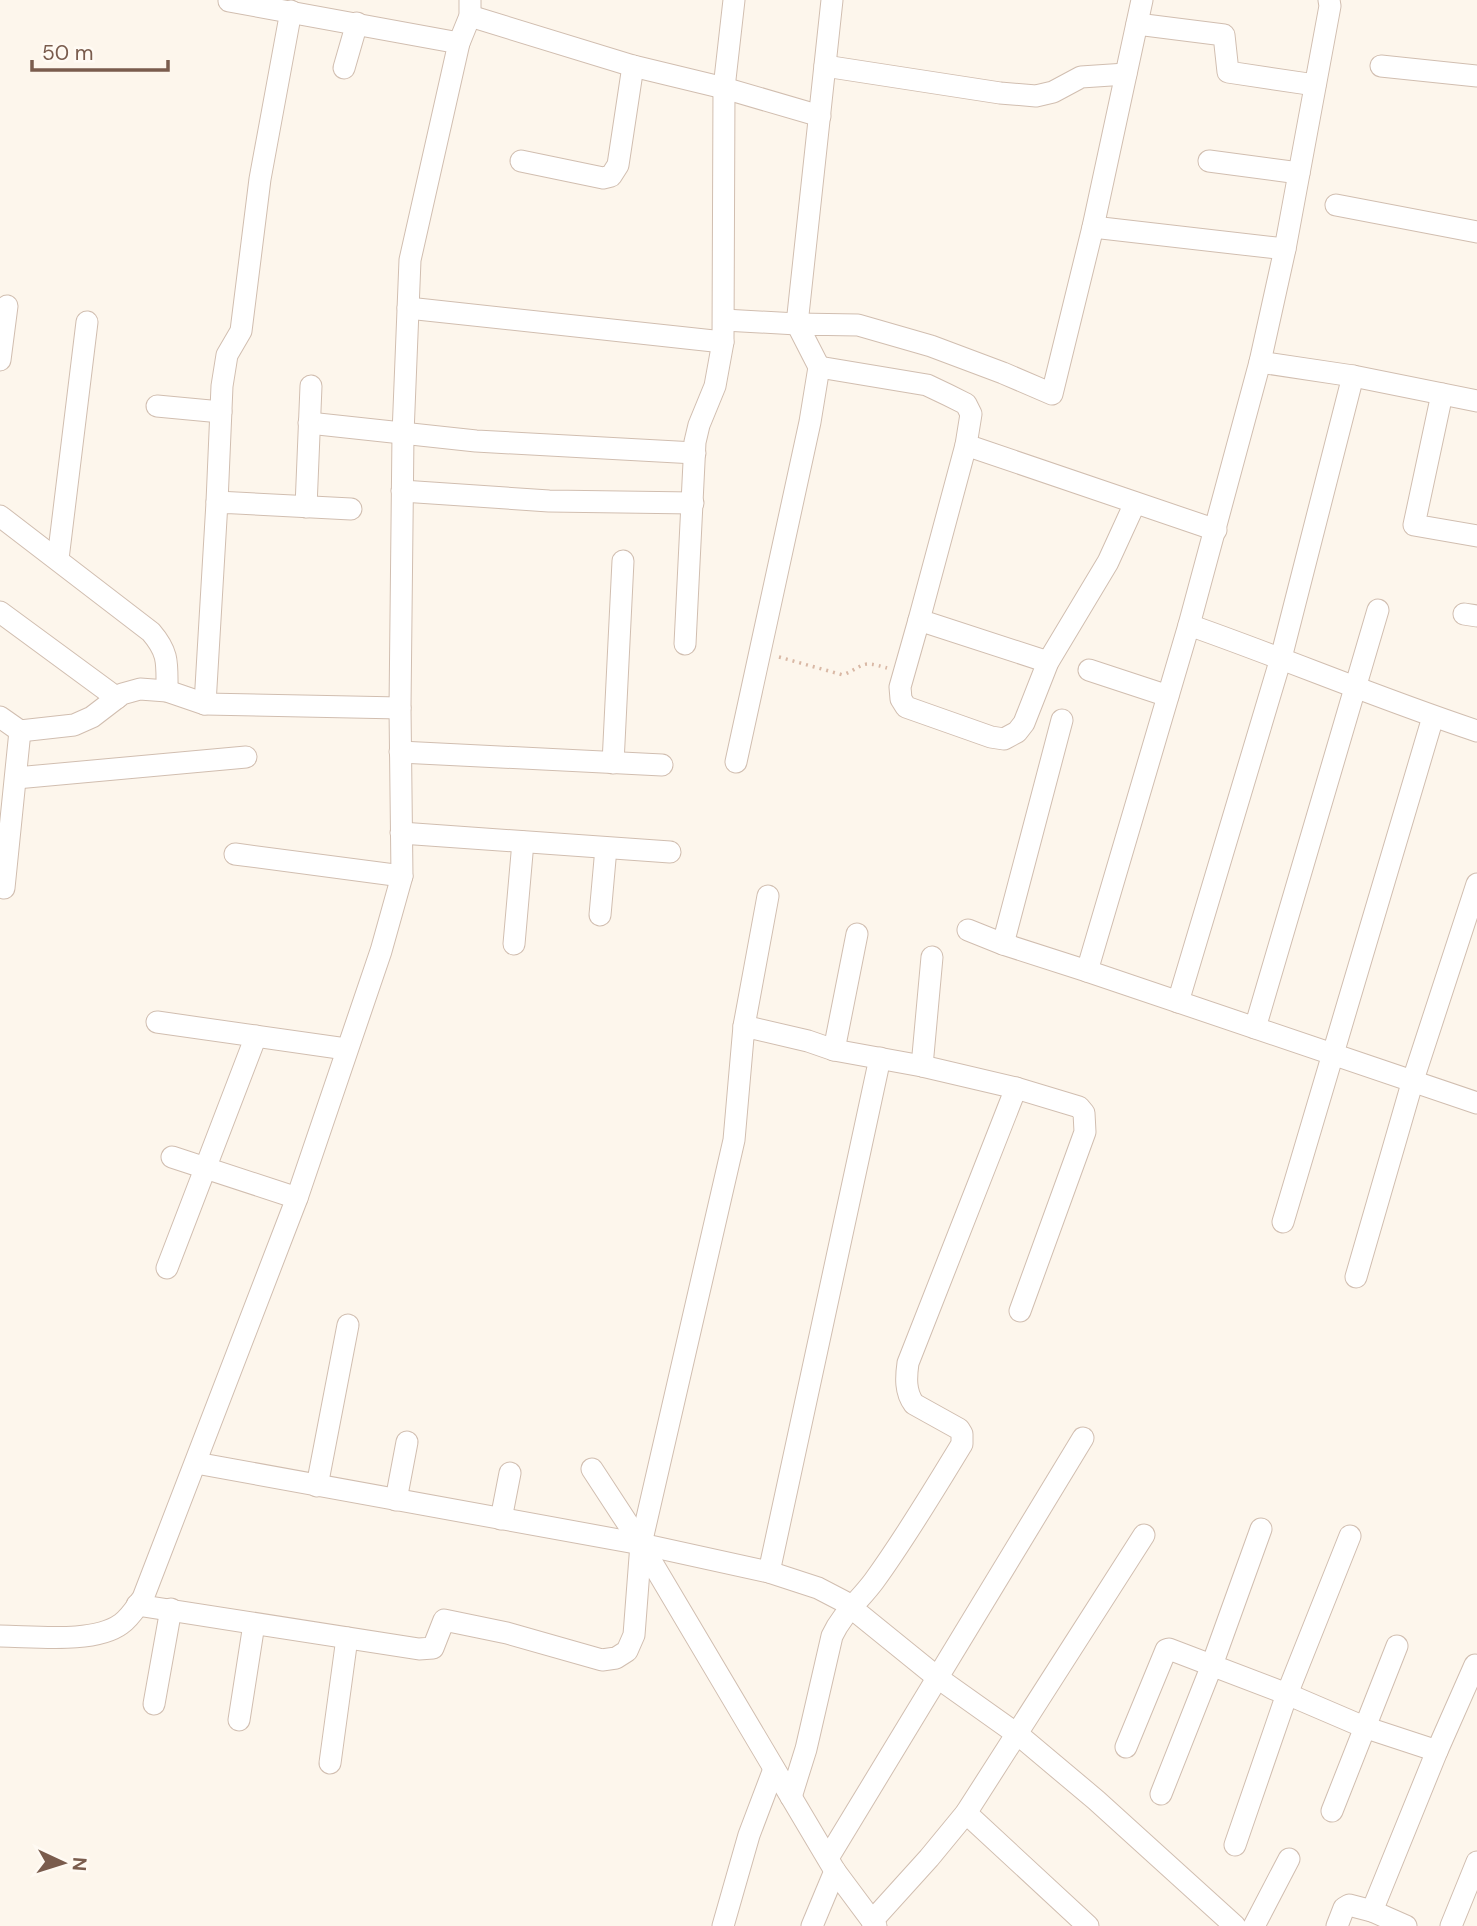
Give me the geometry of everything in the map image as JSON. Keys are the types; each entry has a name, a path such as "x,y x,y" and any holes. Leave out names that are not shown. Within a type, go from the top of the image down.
{"street":[{"path":"685,644 695,453 699,425 715,386 723,342 724,89 734,0"},
{"path":"736,762 810,422 819,367 797,324 832,0"},
{"path":"724,320 858,326 931,346 1052,394 1093,226 1142,0"},
{"path":"1087,971 1189,625 1261,362 1285,249 1329,0"},
{"path":"229,1 291,10 459,43"},
{"path":"0,1636 97,1634 121,1624 143,1598 297,1198 381,951 402,876 402,491 410,260 459,43 470,8 634,66 820,117"},
{"path":"205,704 222,386 227,355 241,331 260,179 291,10"},
{"path":"344,68 357,23"},
{"path":"1137,24 1224,35 1228,72 1315,85"},
{"path":"521,161 603,178 611,176 618,165 634,66"},
{"path":"825,66 1036,96 1053,92 1081,77 1126,74"},
{"path":"1381,66 1477,76"},
{"path":"1209,162 1299,173"},
{"path":"1336,205 1477,232"},
{"path":"1093,226 1285,249"},
{"path":"0,359 7,306"},
{"path":"408,308 723,342"},
{"path":"58,559 88,322"},
{"path":"1261,362 1353,376 1477,401"},
{"path":"819,367 927,384 966,404 971,414 966,445 900,687 901,699 906,707 991,737 1004,739 1017,733 1024,723 1048,662 1108,562 1135,503"},
{"path":"1178,1002 1281,658 1353,376"},
{"path":"306,507 311,386"},
{"path":"1442,394 1414,524 1477,536"},
{"path":"157,407 221,412"},
{"path":"309,423 476,441 695,453"},
{"path":"966,445 1216,530"},
{"path":"402,491 549,501 692,503"},
{"path":"217,502 351,509"},
{"path":"0,516 151,632 162,645 167,661 167,691"},
{"path":"612,763 623,561"},
{"path":"1255,1028 1378,610"},
{"path":"0,612 117,698"},
{"path":"919,620 1048,662"},
{"path":"1189,625 1281,658 1356,689 1477,731"},
{"path":"1089,670 1168,696"},
{"path":"0,717 20,731 74,724 92,717 117,698 140,689 167,691 205,704 400,708"},
{"path":"1283,1222 1433,716"},
{"path":"1003,944 1062,720"},
{"path":"4,888 20,731"},
{"path":"400,752 662,765"},
{"path":"16,778 246,757"},
{"path":"401,833 670,852"},
{"path":"514,944 523,842"},
{"path":"600,915 606,848"},
{"path":"235,854 402,876"},
{"path":"1356,1277 1413,1080 1477,884"},
{"path":"137,1605 419,1649 433,1648 444,1620 507,1633 602,1660 616,1658 627,1651 634,1635 641,1544 734,1140 744,1026 768,896"},
{"path":"968,930 1477,1103"},
{"path":"834,1050 857,934"},
{"path":"922,1066 932,957"},
{"path":"157,1022 346,1049"},
{"path":"744,1026 834,1050 922,1066 1016,1088 1079,1107 1086,1122 1085,1132 1020,1311"},
{"path":"167,1268 256,1036"},
{"path":"769,1572 880,1058"},
{"path":"791,1797 806,1749 832,1636 851,1607 873,1582 962,1444 959,1430 914,1404 909,1398 906,1375 908,1363 1016,1088"},
{"path":"172,1157 297,1198"},
{"path":"317,1486 348,1325"},
{"path":"812,1926 832,1865 938,1678 1083,1438"},
{"path":"396,1500 407,1442"},
{"path":"196,1463 641,1544 769,1572 818,1588 851,1607 938,1678 1015,1733 1096,1800 1235,1926"},
{"path":"592,1469 641,1544 832,1865 874,1924 966,1813 1144,1535"},
{"path":"501,1518 510,1473"},
{"path":"1161,1794 1212,1665 1261,1529"},
{"path":"1235,1845 1287,1694 1350,1536"},
{"path":"154,1704 171,1609"},
{"path":"239,1720 254,1623"},
{"path":"330,1763 347,1638"},
{"path":"1332,1811 1397,1646"},
{"path":"1126,1747 1166,1650 1172,1649 1364,1727 1437,1751"},
{"path":"1372,1911 1475,1665"},
{"path":"723,1926 749,1835 774,1769"},
{"path":"966,1813 1088,1926"},
{"path":"1254,1926 1289,1859"},
{"path":"1451,1926 1477,1863"},
{"path":"1337,1926 1344,1908 1349,1905 1372,1911 1405,1926"}],"path":[{"path":"760,652 843,675 868,662 904,674"}]}
